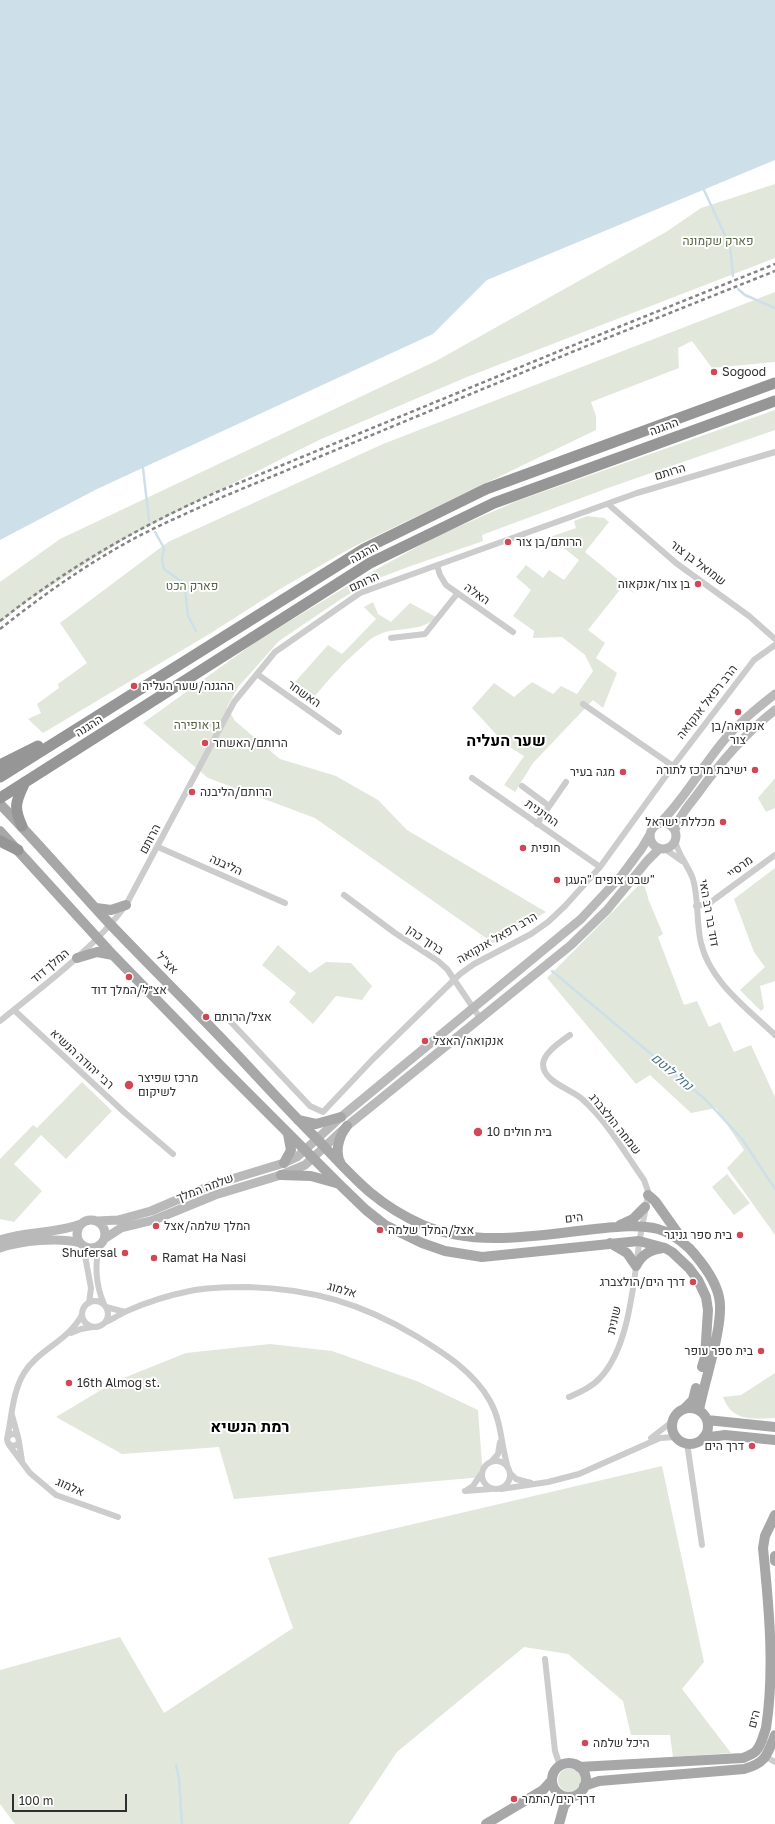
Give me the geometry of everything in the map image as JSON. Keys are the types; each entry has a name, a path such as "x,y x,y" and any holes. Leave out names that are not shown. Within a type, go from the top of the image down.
{"highway":[{"name":"ההגנה","path":"0,777 364,549 486,489 775,383"},
{"name":"ההגנה","path":"0,798 370,563 494,502 775,401"},
{"path":"0,764 47,741 68,734"},
{"path":"22,826 17,816 16,806 25,782"},
{"path":"0,841 18,850"}],"main road":[{"name":"אצ\"ל","path":"0,804 22,826 112,925 195,1010 316,1139"},
{"path":"0,830 113,955 313,1159 366,1210 385,1225 406,1237 445,1251 482,1257 608,1242 639,1240 665,1248 672,1252 689,1268 703,1289 708,1303 705,1357 693,1400 677,1413 673,1421 672,1430 676,1437 687,1443 694,1443 703,1438 725,1434 775,1440"},
{"path":"96,908 111,910 126,906"},
{"path":"77,958 97,952 113,955"},
{"path":"298,1120 316,1124 341,1117"},
{"path":"344,1169 340,1161 338,1148 340,1137 347,1126"},
{"path":"284,1163 291,1150 287,1132"},
{"name":"הים","path":"316,1139 344,1169 371,1194 400,1215 435,1230 454,1235 482,1238 524,1236 608,1228 642,1227 665,1231 687,1247 710,1277 719,1295 719,1319 698,1410"},
{"path":"281,1175 312,1176 338,1183"},
{"path":"648,1195 655,1200 687,1247"},
{"path":"608,1228 627,1222 645,1207"},
{"path":"608,1242 627,1253 636,1266 640,1258 648,1252 665,1248"},
{"path":"685,1408 698,1410 707,1420 707,1431 703,1438"},
{"path":"707,1420 775,1427"},
{"name":"הים","path":"579,1766 743,1758 756,1751 768,1722 774,1678 774,1659 763,1548 765,1536 775,1515"},
{"path":"775,1556 775,1561"},
{"name":"הים","path":"766,1757 775,1735"},
{"path":"584,1786 599,1781 744,1770 761,1763 766,1757"},
{"path":"486,1824 543,1790 552,1780 554,1772 560,1766 570,1763 579,1766 584,1773 584,1786 579,1793 571,1797 564,1806 559,1824"},
{"path":"552,1780 554,1788 558,1792 571,1797"}],"street":[{"name":"הרותם","path":"112,925 126,906 234,702 275,652 360,593 637,493 775,452"},
{"name":"שמואל בן צור","path":"608,504 676,562 749,616 775,639"},
{"name":"האלה","path":"437,565 440,575 446,585 513,632"},
{"path":"391,638 425,634 457,594"},
{"name":"הרב רפאל אנקואה","path":"228,1019 310,1106 323,1112 373,1059 454,979 474,964 531,934 548,922 600,867 673,766 754,660 775,644"},
{"name":"האשחר","path":"257,674 339,732"},
{"path":"305,1150 341,1117 472,1007 582,919 622,875 642,848 652,828 661,822 674,808 722,743 749,715 775,694"},
{"path":"583,704 673,766"},
{"path":"313,1159 347,1126 588,930 608,910 649,858 662,849 672,845 675,840 674,830 683,813 715,769 742,738 775,710"},
{"name":"החיננית","path":"472,778 600,867"},
{"path":"537,824 566,782"},
{"path":"522,786 549,806"},
{"path":"661,822 668,823 674,830"},
{"path":"649,836 652,844 686,865"},
{"name":"דוד בר רב האי","path":"675,840 678,852 693,881 702,946 715,973 726,988 775,1035"},
{"name":"הליבנה","path":"158,846 285,903"},
{"name":"מרסיי","path":"696,906 710,903 715,900 775,855"},
{"name":"ברוך כהן","path":"344,895 395,933 438,961 454,979 480,1018"},
{"name":"המלך דוד","path":"0,1021 77,958 112,925"},
{"name":"רבי יהודה הנשיא","path":"14,1010 118,1107 174,1154"},
{"name":"שמחה הולצברג","path":"570,1035 554,1047 544,1060 543,1064 547,1075 574,1093 589,1106 644,1180 648,1188 648,1195"},
{"name":"שלמה המלך","path":"97,1221 118,1220 141,1214 212,1185 293,1160 305,1150"},
{"name":"שלמה המלך","path":"102,1242 122,1228 154,1220 215,1195 281,1175 301,1167 313,1159"},
{"path":"642,1227 648,1195"},
{"path":"0,1240 14,1236 63,1230 89,1220 97,1221 103,1227 102,1242 96,1263 99,1289 105,1306 108,1315 106,1322 98,1327 92,1327 85,1323 82,1315 84,1307 89,1303 96,1301 105,1306 125,1312"},
{"path":"81,1224 77,1233 82,1244 91,1288 89,1303"},
{"name":"שונית","path":"569,1397 600,1379 617,1351 625,1325 642,1227"},
{"path":"0,1248 16,1244 64,1240 92,1248 102,1242"},
{"name":"אלמוג","path":"106,1322 125,1312 190,1291 212,1288 261,1288 287,1290 335,1299 362,1308 382,1317 450,1358 484,1391 494,1410 509,1470"},
{"name":"אלמוג","path":"67,1335 82,1315"},
{"name":"אלמוג","path":"92,1327 80,1329 67,1335 34,1360 24,1373 16,1392 11,1414 8,1437 9,1445 38,1481 56,1495 118,1517"},
{"name":"אלמוג","path":"11,1414 19,1439 23,1463"},
{"path":"640,1446 661,1432 673,1421"},
{"name":"אלמוג","path":"492,1461 498,1454 500,1433"},
{"path":"8,1437 13,1434 19,1439 15,1446 9,1445"},
{"path":"536,1484 516,1479 501,1462 492,1461 485,1466 473,1486 466,1491 501,1489 536,1484 579,1474 660,1438 676,1437"},
{"path":"687,1443 702,1545"},
{"path":"501,1489 508,1482 509,1470"},
{"path":"481,1474 483,1482 491,1489"},
{"path":"544,1659 555,1751 560,1766"},
{"path":"766,1757 775,1762"}],"green space":[{"name":"פארק שקמונה","path":"775,184 775,258 467,377 319,440 131,535 26,602 0,623 0,582 60,539 436,361 666,232 701,208"},
{"name":"פארק הכט","path":"775,292 775,362 712,368 692,341 678,348 679,368 591,402 596,416 596,430 351,548 280,589 211,633 43,733 28,719 41,713 37,704 59,688 58,684 87,663 60,623 168,542 383,444"},
{"name":"גן אופירה","path":"775,410 775,430 608,488 482,535 483,541 371,581 341,599 279,641 239,686 227,707 235,721 280,759 336,776 378,800 407,830 546,912 493,943 315,818 208,778 143,723 257,641 359,579 435,537 517,501"},
{"path":"587,516 604,518 609,522 585,552 637,595 623,586 588,630 605,643 596,658 617,673 603,708 593,700 533,763 515,792 504,785 524,756 505,744 472,708 494,683 514,697 532,682 553,694 561,686 577,694 593,671 585,655 562,637 533,638 534,631 513,616 531,590 516,577 526,565 543,578 549,570 564,580 579,560 550,537 576,528 574,521"},
{"path":"373,602 378,614 391,622 410,603 436,617 423,626 391,631 372,638 343,664 315,696 295,682 328,645 342,654 376,619 364,607"},
{"path":"775,778 775,808 766,812 758,798"},
{"path":"775,868 775,981 760,986 764,1008 761,1011 740,990 765,967 754,952 734,899"},
{"path":"643,881 649,901 663,934 658,937 684,1005 697,1001 709,1027 720,1022 734,1052 751,1045 775,1097 775,1235 727,1168 744,1150 716,1108 691,1113 650,1075 636,1084 547,978"},
{"path":"278,945 310,973 326,962 351,963 372,986 362,1000 336,996 313,1024 289,1002 296,993 262,965"},
{"path":"82,1082 112,1111 66,1159 41,1135 14,1164 42,1191 14,1222 0,1219 0,1159 33,1125 37,1128"},
{"path":"727,1174 750,1203 734,1215 712,1187"},
{"path":"270,1344 332,1351 419,1382 478,1410 483,1477 234,1499 219,1447 122,1454 56,1417 116,1381 186,1353"},
{"path":"775,1373 775,1418 759,1419 744,1417 732,1411 727,1405 723,1397 741,1395"},
{"path":"662,1466 704,1662 682,1689 731,1753 673,1757 670,1735 631,1735 623,1701 568,1654 524,1647 397,1752 349,1824 15,1824 0,1804 0,1670 120,1637 164,1713 293,1628 268,1558"},
{"path":"570,1768 578,1772 582,1780 578,1788 570,1792 562,1788 558,1780 562,1772"}],"shaded area":[{"path":"0,0 775,0 775,160 487,280 433,334 97,489 0,540"}],"waterway":[{"path":"704,190 730,246 733,276"},
{"path":"738,289 745,295 775,308"},
{"path":"143,468 149,520"},
{"name":"נחל לוטם","path":"155,532 164,548 162,560 164,569 182,582 185,588 188,616 196,631"},
{"name":"נחל לוטם","path":"552,971 706,1100 742,1139 775,1189"},
{"path":"176,1765 179,1779 182,1824"}],"railway":[{"path":"0,621 52,583 105,549 159,520 217,492 775,264"},
{"path":"0,629 49,592 83,569 137,537 178,517 220,498 572,352 775,271"}],"place":[{"name":"Sogood","path":"714,372"},
{"name":"הרותם/בן צור","path":"508,542"},
{"name":"בן צור/אנקאוה","path":"698,584"},
{"name":"ההגנה/שער העליה","path":"134,686"},
{"name":"אנקואה/בן צור","path":"738,712"},
{"name":"הרותם/האשחר","path":"205,743"},
{"name":"ישיבת מרכז לתורה","path":"755,770"},
{"name":"מגה בעיר","path":"623,772"},
{"name":"הרותם/הליבנה","path":"192,792"},
{"name":"מכללת ישראל","path":"723,822"},
{"name":"חופית","path":"523,848"},
{"name":"שבט צופים \"העגן\"","path":"557,880"},
{"name":"אצ״ל/המלך דוד","path":"129,977"},
{"name":"אצל/הרותם","path":"206,1017"},
{"name":"אנקואה/האצל","path":"425,1041"},
{"name":"מרכז שפיצר לשיקום","path":"129,1085"},
{"name":"בית חולים 10","path":"478,1132"},
{"name":"המלך שלמה/אצל","path":"156,1226"},
{"name":"אצל/המלך שלמה","path":"380,1230"},
{"name":"בית ספר גניגר","path":"740,1235"},
{"name":"Shufersal","path":"125,1253"},
{"name":"Ramat Ha Nasi","path":"154,1258"},
{"name":"דרך הים/הולצברג","path":"693,1282"},
{"name":"בית ספר עופר","path":"761,1351"},
{"name":"16th Almog st.","path":"69,1383"},
{"name":"דרך הים","path":"752,1446"},
{"name":"היכל שלמה","path":"585,1743"},
{"name":"דרך הים/התמר","path":"514,1799"}],"district":[{"name":"שער העליה","path":"506,741"},
{"name":"רמת הנשיא","path":"250,1427"}]}
